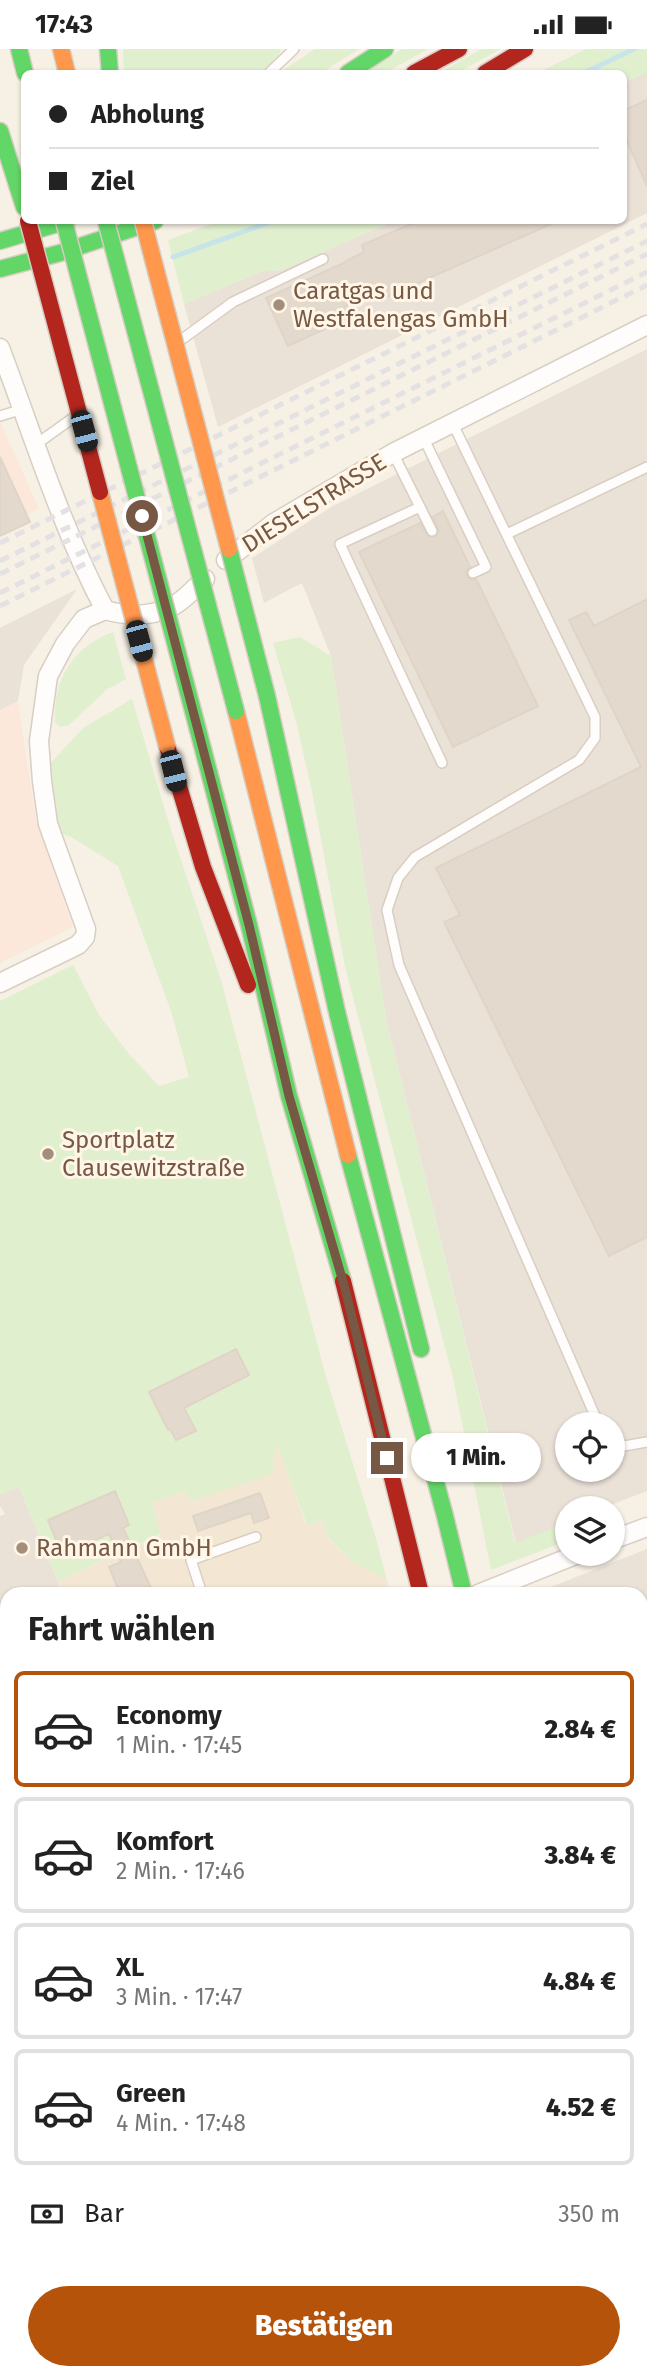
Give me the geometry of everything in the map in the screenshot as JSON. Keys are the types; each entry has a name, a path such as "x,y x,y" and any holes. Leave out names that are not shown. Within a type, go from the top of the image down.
{"main road":[{"path":"19,49 24,70"},
{"path":"61,49 67,70"},
{"path":"108,49 110,70"},
{"path":"353,70 385,49"},
{"path":"420,70 459,49"},
{"path":"490,70 525,49"},
{"path":"0,131 21,194"},
{"path":"29,224 189,826 224,932 279,1058"},
{"path":"0,241 56,224"},
{"path":"67,224 249,925 279,1058 344,1285 419,1587"},
{"path":"107,224 236,711 311,1018 463,1587"},
{"path":"143,224 267,696 337,1012 424,1364"},
{"path":"0,269 61,253 146,224"},
{"path":"439,1431 450,1484 454,1547"}],"street":[{"name":"DIESELSTRASSE","path":"105,610 134,616 172,607 274,523 423,437 647,325"},
{"path":"0,348 35,445 89,579 105,610 84,619 65,644 48,676 39,741 41,781 48,824 86,929 85,937 78,945 0,983"},
{"path":"625,1535 647,1527"},
{"path":"496,1587 555,1564"}],"lane":[{"path":"272,70 294,49"},
{"path":"167,350 233,302 324,259"},
{"path":"134,374 156,358"},
{"path":"101,398 123,382"},
{"path":"35,445 90,405"},
{"path":"0,416 23,409"},
{"path":"452,422 595,717 595,738 579,760 415,857 398,878 387,910 399,965 593,1412"},
{"path":"423,437 486,567 473,573"},
{"path":"393,453 432,531"},
{"path":"508,534 647,467"},
{"path":"420,507 340,544 442,763"},
{"path":"625,1446 647,1443"},
{"path":"200,1587 191,1560 256,1537"}],"shaded area":[{"path":"647,72 647,213 627,223 627,81"},
{"path":"386,224 625,224 218,427 184,304 265,270 279,271"},
{"path":"647,349 647,1491 625,1500 625,1496 555,1496 555,1528 516,1544 386,1019 331,656 302,583 264,603 252,558 333,506"},
{"path":"0,421 39,509 0,528"},
{"path":"77,589 24,665 18,701 0,710 0,628"},
{"path":"18,701 36,820 73,927 0,963 0,710"},
{"path":"276,1440 306,1525 323,1520 329,1539 354,1563 387,1580 388,1587 61,1587 58,1581 161,1535 151,1503 186,1491 190,1500"},
{"name":"Rahmann GmbH","path":"19,1487 60,1587 0,1587 0,1516 5,1514 0,1506 0,1494"},
{"path":"647,1549 647,1587 551,1587 604,1566 625,1566 625,1558"}],"green space":[{"path":"123,49 281,49 278,57 263,70 124,70"},
{"path":"315,49 359,49 326,70 284,70"},
{"path":"402,49 428,49 390,70 369,70"},
{"path":"482,49 501,49 462,70 444,70"},
{"path":"586,49 647,49 647,72 627,81 627,70 543,70"},
{"path":"211,224 386,224 279,271 265,270 184,304 168,240"},
{"path":"113,632 126,679 106,690 69,725 60,727 55,722 55,706 68,667 87,646"},
{"path":"300,637 331,656 386,1019 515,1543 555,1527 555,1546 491,1570 453,1378 345,967 312,792 296,721 273,643"},
{"path":"132,699 170,827 221,980 326,1377 387,1580 354,1563 328,1537 323,1520 307,1525 276,1442 272,1474 191,1501 185,1491 152,1503 161,1534 58,1581 19,1487 0,1494 0,1001 73,965 99,1015 129,1054 159,1086 189,1077 172,1014 118,866 60,833 53,801 50,764 83,728"}],"building":[{"path":"647,100 647,186 627,141 627,109"},
{"path":"411,224 551,224 384,298 382,290 346,305 351,317 288,346 266,298 346,262 364,252 362,245"},
{"path":"0,457 30,522 0,536"},
{"path":"443,511 470,567 466,572 467,577 476,579 538,706 453,747 359,552 420,523 428,536 434,537 439,531 433,517"},
{"path":"647,599 647,1237 609,1256 444,922 460,915 436,868 641,767 569,620 586,612 594,626"},
{"path":"236,1349 249,1375 184,1408 196,1431 176,1440 149,1392"},
{"path":"115,1491 129,1525 123,1528 151,1587 117,1587 109,1567 121,1562 109,1534 62,1554 48,1520"},
{"path":"260,1493 269,1518 254,1523 251,1513 198,1531 193,1516"}],"waterway":[{"path":"590,70 634,49"},
{"path":"173,257 265,224"}],"railway":[{"path":"0,543 647,224"},
{"path":"0,561 647,241"},
{"path":"0,574 647,254"},
{"path":"0,593 647,272"},
{"path":"0,606 647,285"}],"traffic: fast":[{"path":"19,49 24,70"},
{"path":"108,49 110,70"},
{"path":"353,70 385,49"},
{"path":"0,131 21,198"},
{"path":"0,241 57,224"},
{"path":"65,224 198,730"},
{"path":"107,224 236,711"},
{"path":"0,269 60,253 146,224"},
{"path":"229,549 267,696"},
{"path":"267,696 337,1012 421,1349"},
{"path":"198,730 249,925 289,1096 343,1281"},
{"path":"348,1155 462,1587"}],"traffic: slow":[{"path":"61,49 66,70"},
{"path":"144,224 229,549"},
{"path":"100,492 167,746"},
{"path":"236,711 348,1155"}],"traffic: jam":[{"path":"420,70 459,49"},
{"path":"490,70 525,49"},
{"path":"29,224 100,492"},
{"path":"167,746 203,867 248,985"},
{"path":"343,1281 419,1587"}],"place":[{"name":"Caratgas und Westfalengas GmbH","path":"279,305"},
{"name":"Sportplatz Clausewitzstraße","path":"48,1154"},
{"name":"Rahmann GmbH","path":"22,1548"}],"route":[{"path":"142,516 249,925 279,1058 344,1285 387,1458"}]}
